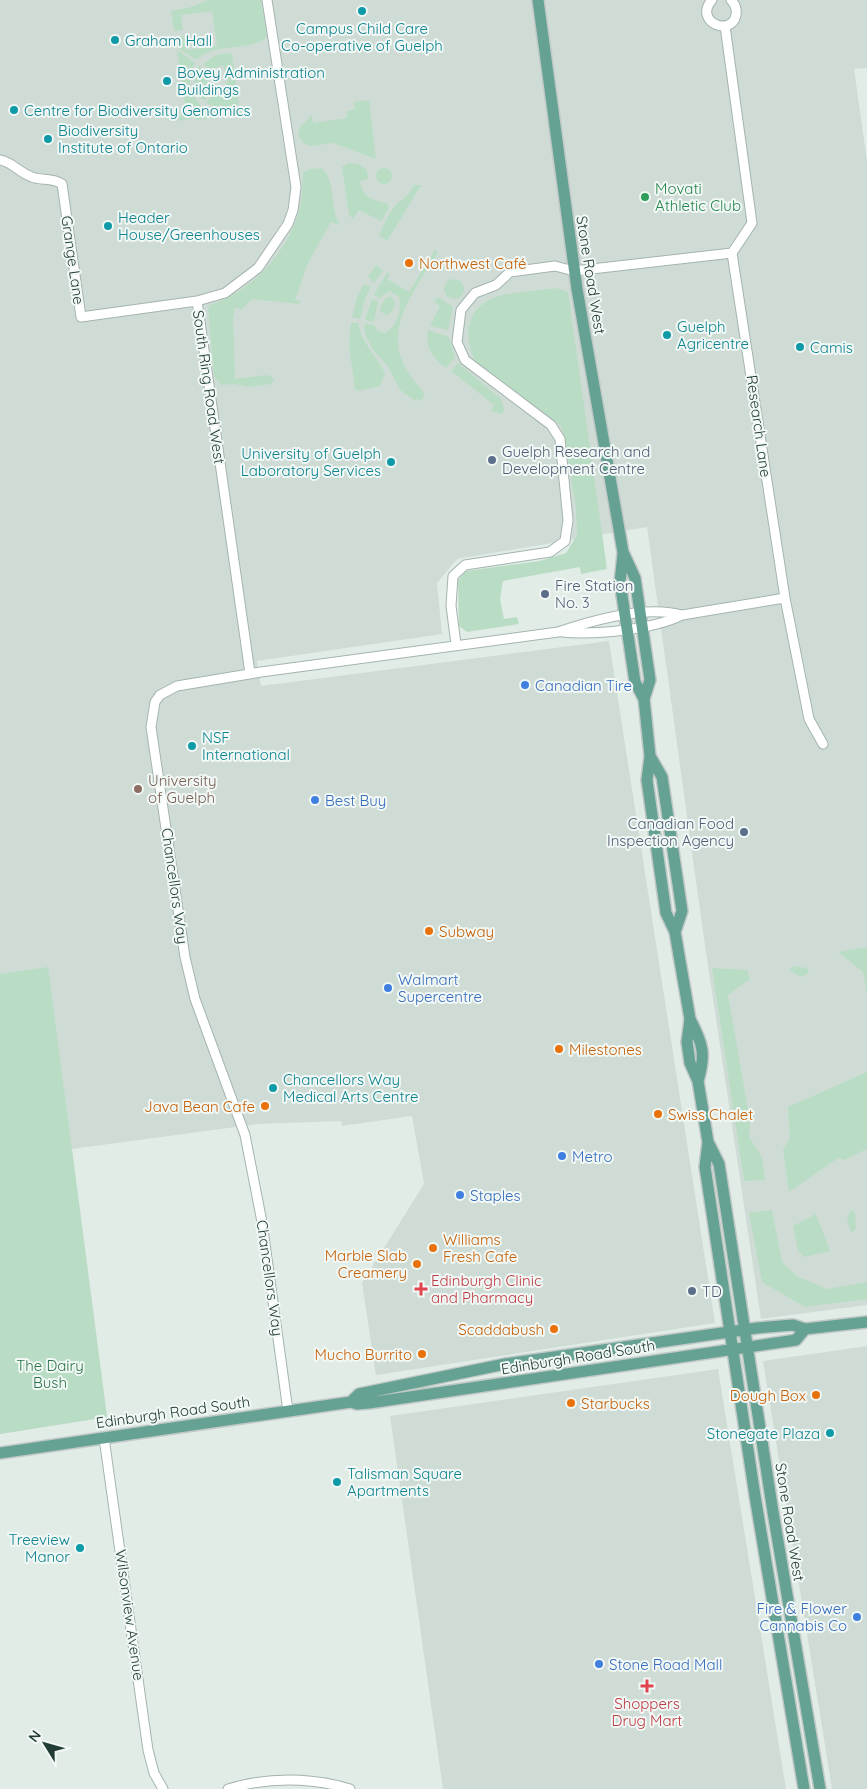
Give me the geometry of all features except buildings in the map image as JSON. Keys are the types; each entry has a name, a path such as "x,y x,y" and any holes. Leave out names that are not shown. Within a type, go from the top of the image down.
{"main road":[{"name":"Stone Road West","path":"538,0 574,271 623,552 635,578 633,615 650,680 644,699 650,756 647,780 655,841 666,913 675,932 690,1019 701,1039 704,1060 698,1081 708,1142 705,1167 755,1496 804,1789"},
{"name":"Stone Road West","path":"708,1142 719,1164 773,1512 820,1789"},
{"name":"Edinburgh Road South","path":"351,1402 359,1394 505,1364 792,1324 805,1329 867,1322"},
{"name":"Edinburgh Road South","path":"0,1454 351,1402 358,1404 370,1403 796,1340 805,1329"},
{"path":"755,1496 773,1512"}],"street":[{"name":"South Ring Road West","path":"250,674 197,301 224,293 250,276 272,249 290,221 294,210 296,187 294,166 267,0"},
{"path":"712,0 707,8 709,20 714,25 725,26 733,20 736,13 731,0"},
{"path":"456,644 450,606 453,576 465,565 550,552 566,541 568,520 560,439 551,425 465,360 457,342 461,310 475,292 496,285 510,272 556,266 574,271 732,253 752,223 725,26"},
{"name":"Grange Lane","path":"0,160 8,162 31,177 57,180 62,184 81,317 197,301"},
{"name":"Research Lane","path":"732,253 785,598 809,719 823,744"},
{"path":"635,627 668,622 682,615 785,598"},
{"path":"633,615 666,610 682,615"},
{"name":"Chancellors Way","path":"558,632 586,622 633,615"},
{"name":"Chancellors Way","path":"288,1411 262,1222 245,1134 195,999 185,957 151,727 155,702 168,690 177,686 250,674 456,644 558,632 586,634 635,627"},
{"name":"Wilsonview Avenue","path":"104,1438 148,1750 154,1773 163,1789"},
{"path":"228,1789 261,1782 290,1780 350,1789"}],"shaded area":[{"name":"University of Guelph","path":"0,0 867,0 867,68 854,69 867,161 867,1305 761,1319 704,939 647,527 457,559 437,583 442,634 257,661 261,686 609,641 715,1323 376,1375 362,1283 424,1184 412,1116 342,1126 341,1121 258,1124 72,1149 107,1417 0,1434"},
{"path":"867,1346 867,1789 832,1789 763,1361"},
{"path":"718,1369 786,1789 443,1789 390,1416"}],"green space":[{"path":"208,0 261,0 267,37 250,45 212,51 204,54 197,60 179,49 178,37 184,36 186,50 217,46 212,11 181,15 183,30 174,31 171,11 191,7"},
{"path":"177,50 195,63 192,69 190,85 194,96 201,106 191,119 175,121 181,116 182,112 186,111"},
{"path":"232,53 239,105 222,107 206,103 214,93 225,95 227,79 223,65 210,70 203,64 216,55"},
{"path":"199,66 208,73 207,84 211,91 204,101 200,97 195,84 195,75"},
{"path":"369,100 376,159 333,143 311,146 304,144 298,135 300,127 312,115 313,123 347,118 347,111 355,109 354,102"},
{"path":"204,108 218,113 251,110 251,112 195,120"},
{"path":"348,163 358,164 367,170 368,179 360,181 363,191 373,199 387,203 389,208 381,221 359,210 353,219 349,215 342,167"},
{"path":"322,168 330,181 334,209 339,223 338,225 331,222 308,263 295,300 300,301 299,304 252,299 242,309 235,308 233,319 235,379 266,375 271,376 274,380 271,384 248,387 234,384 221,385 214,376 208,309 210,305 239,291 275,258 292,230 298,215 303,173 310,169"},
{"path":"384,168 390,170 392,176 390,182 384,184 378,182 376,176 378,170"},
{"path":"413,185 421,185 387,241 379,235 388,216 398,203 408,195"},
{"path":"435,250 438,252 406,306 398,335 399,350 404,365 425,395 421,401 417,399 415,401 400,390 388,366 373,350 366,336 364,326 366,324 374,325 378,331 385,333 393,327 399,312 399,297 390,291 379,298 374,295 387,273 390,274 387,279 409,292"},
{"path":"376,265 383,270 374,283 368,277"},
{"path":"450,279 458,279 464,285 464,293 458,299 450,299 444,293 444,285"},
{"path":"364,284 371,287 365,299 360,319 352,317 357,298"},
{"path":"556,288 568,292 607,569 581,574 580,567 503,581 500,599 504,619 517,617 519,624 467,632 459,626 458,580 466,571 540,561 566,553 577,535 576,508 564,434 560,425 475,361 471,351 468,331 474,314 488,300 506,294"},
{"path":"387,297 392,297 395,303 392,312 387,315 381,312 380,307"},
{"path":"438,297 453,307 448,330 430,326 440,306 434,302"},
{"path":"372,299 378,302 374,322 365,320"},
{"path":"351,323 358,323 366,343 385,373 380,386 358,391 355,389 349,346"},
{"path":"428,330 449,337 455,358 446,368 431,352 427,336"},
{"path":"458,363 501,399 504,409 502,414 491,411 494,405 451,371"},
{"path":"867,947 867,994 863,972 838,952"},
{"path":"793,966 807,968 809,973 801,977 789,970"},
{"name":"The Dairy Bush","path":"48,967 107,1417 0,1434 0,974"},
{"path":"712,968 747,970 750,979 728,995 750,1121 749,1137 762,1157 765,1180 744,1181"},
{"path":"867,1072 867,1149 844,1160 838,1158 789,1192 783,1150 790,1138 788,1107"},
{"path":"772,1210 782,1262 797,1276 827,1289 867,1282 867,1299 805,1307 762,1282 749,1213"},
{"path":"851,1210 855,1213 856,1229 851,1233 847,1218"},
{"path":"816,1214 830,1251 804,1257 798,1251 793,1226"}],"place":[{"name":"Campus Child Care Co-operative of Guelph","path":"362,11"},
{"name":"Graham Hall","path":"115,40"},
{"name":"Bovey Administration Buildings","path":"167,81"},
{"name":"Centre for Biodiversity Genomics","path":"14,110"},
{"name":"Biodiversity Institute of Ontario","path":"48,139"},
{"name":"Movati Athletic Club","path":"645,197"},
{"name":"Header House/Greenhouses","path":"108,226"},
{"name":"Northwest Café","path":"409,263"},
{"name":"Guelph Agricentre","path":"667,335"},
{"name":"Camis","path":"800,347"},
{"name":"Guelph Research and Development Centre","path":"492,460"},
{"name":"University of Guelph Laboratory Services","path":"391,462"},
{"name":"Fire Station No. 3","path":"545,594"},
{"name":"Canadian Tire","path":"525,685"},
{"name":"NSF International","path":"192,746"},
{"name":"University of Guelph","path":"138,789"},
{"name":"Best Buy","path":"315,800"},
{"name":"Canadian Food Inspection Agency","path":"744,832"},
{"name":"Subway","path":"429,931"},
{"name":"Walmart Supercentre","path":"388,988"},
{"name":"Milestones","path":"559,1049"},
{"name":"Chancellors Way Medical Arts Centre","path":"273,1088"},
{"name":"Java Bean Cafe","path":"265,1106"},
{"name":"Swiss Chalet","path":"658,1114"},
{"name":"Metro","path":"562,1156"},
{"name":"Staples","path":"460,1195"},
{"name":"Williams Fresh Cafe","path":"433,1248"},
{"name":"Marble Slab Creamery","path":"417,1264"},
{"name":"Edinburgh Clinic and Pharmacy","path":"421,1289"},
{"name":"TD","path":"692,1291"},
{"name":"Scaddabush","path":"554,1329"},
{"name":"Mucho Burrito","path":"422,1354"},
{"name":"Dough Box","path":"816,1395"},
{"name":"Starbucks","path":"571,1403"},
{"name":"Stonegate Plaza","path":"830,1433"},
{"name":"Talisman Square Apartments","path":"337,1482"},
{"name":"Treeview Manor","path":"80,1548"},
{"name":"Fire & Flower Cannabis Co","path":"857,1617"},
{"name":"Stone Road Mall","path":"599,1664"},
{"name":"Shoppers Drug Mart","path":"647,1686"}]}
